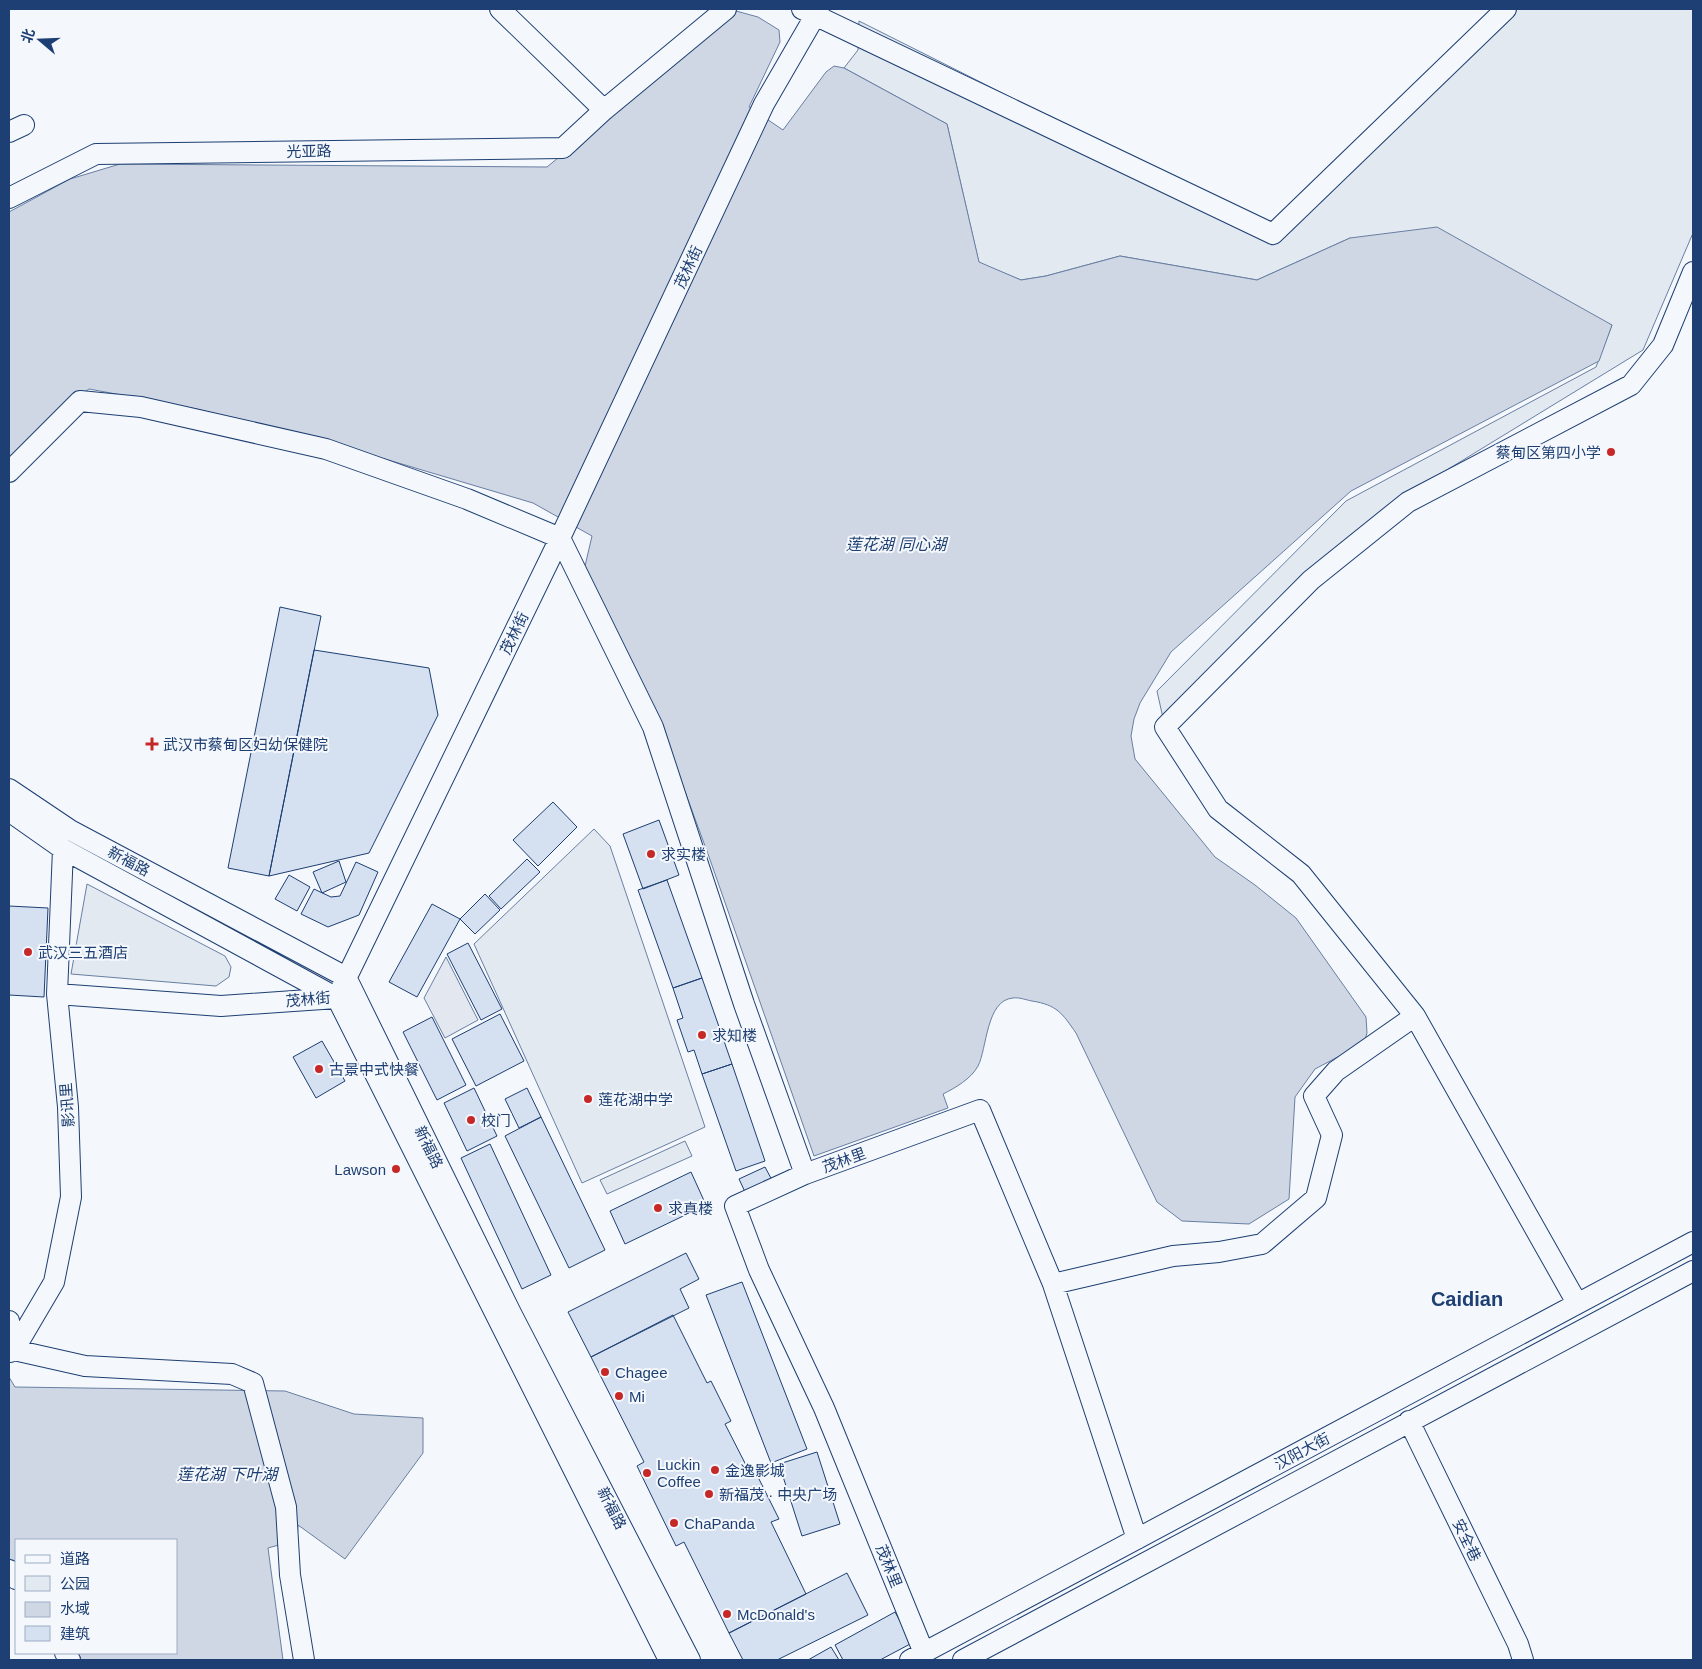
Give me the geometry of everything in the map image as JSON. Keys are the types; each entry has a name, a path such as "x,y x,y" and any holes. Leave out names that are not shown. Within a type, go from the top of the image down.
{"street":[{"path":"500,9 604,110"},
{"name":"光亚路","path":"9,198 96,154 563,148 604,110 726,9"},
{"path":"815,10 1273,234 1506,9"},
{"name":"茂林街","path":"57,994 221,1006 338,998 346,977 560,538 764,104 815,10"},
{"path":"1578,1303 1415,1016 1301,874 1218,809 1165,727 1311,580 1408,502 1631,385 1663,345 1693,272"},
{"path":"9,472 80,400 140,407 326,449 467,499 560,538 653,727 741,994 804,1174"},
{"name":"新福路","path":"9,788 70,830 346,977 511,1312 690,1660"},
{"name":"新福路","path":"9,811 62,848 338,998 669,1660"},
{"name":"影讯里","path":"12,1351 54,1282 72,1197 68,1107 57,994 62,848"},
{"path":"1053,1284 1173,1256 1219,1252 1262,1244 1316,1198 1332,1135 1314,1096 1336,1071 1415,1016"},
{"name":"茂林里","path":"917,1656 824,1408 759,1270 735,1206 804,1174 980,1110 1053,1284 1137,1539"},
{"name":"汉阳大街","path":"917,1656 1693,1242"},
{"name":"汉阳大街","path":"963,1660 1693,1271"},
{"path":"9,1321 12,1351 86,1366 232,1374 253,1382 286,1507 290,1575 304,1660"},
{"name":"安全巷","path":"1410,1421 1518,1644 1523,1660"}],"green space":[{"path":"1510,9 1693,9 1693,233 1643,350 1383,509 1165,727 1157,691 1346,501 1596,367 1612,325 1350,238 1257,280 1120,256 1046,276 1021,280 979,263 947,124 844,68 858,50 859,21 1261,223 1289,217"},
{"path":"594,829 610,846 705,1127 582,1183 474,944"},
{"path":"87,884 225,956 231,967 229,977 216,986 71,974"},
{"path":"685,1141 692,1156 607,1194 600,1180"}],"shaded area":[{"path":"446,957 478,1020 445,1038 424,998"}],"water":[{"name":"莲花湖 同心湖","path":"736,11 758,17 779,30 780,42 749,107 783,130 826,72 834,66 844,68 947,124 979,262 1021,280 1046,276 1120,256 1257,280 1350,238 1437,227 1612,325 1599,361 1351,491 1171,652 1140,703 1134,719 1131,736 1135,759 1215,857 1255,885 1296,918 1366,1017 1367,1033 1364,1043 1315,1069 1295,1097 1289,1199 1249,1224 1182,1221 1157,1202 1076,1033 1058,1011 1047,1005 1020,998 1004,1001 997,1007 992,1016 981,1058 975,1071 958,1086 943,1094 948,1108 814,1156 708,854 656,713 585,566 592,536 533,503 311,437 197,409 89,389 71,401 9,459 9,212 70,179 120,164 547,167"},
{"name":"莲花湖 下叶湖","path":"9,1377 15,1387 285,1391 354,1414 423,1418 423,1453 345,1559 298,1525 297,1540 268,1548 283,1660 76,1660 73,1654 178,1654 178,1539 15,1539 15,1568 9,1559"}],"building":[{"path":"280,607 321,616 269,876 228,868"},
{"path":"314,650 429,668 438,715 369,853 269,876"},
{"path":"553,802 577,827 538,866 513,840"},
{"name":"求实楼","path":"659,820 679,875 643,889 623,834"},
{"path":"527,859 540,872 501,909 489,896"},
{"path":"339,861 346,882 322,893 313,872"},
{"path":"356,862 378,872 359,915 328,927 301,914 314,889 331,897 340,896"},
{"path":"289,875 310,887 297,911 275,899"},
{"path":"667,880 702,978 673,988 638,890"},
{"path":"485,894 500,910 475,934 460,919"},
{"path":"432,904 460,919 417,997 389,982"},
{"name":"武汉三五酒店","path":"9,906 48,908 44,997 9,995"},
{"path":"468,943 502,1009 481,1020 447,954"},
{"name":"求知楼","path":"702,978 732,1064 702,1074 694,1050 688,1052 677,1020 683,1018 673,988"},
{"path":"500,1014 524,1061 476,1086 452,1039"},
{"path":"432,1017 466,1085 437,1100 403,1032"},
{"name":"古景中式快餐","path":"322,1041 345,1081 316,1098 293,1057"},
{"path":"732,1064 765,1161 736,1171 702,1074"},
{"name":"校门","path":"474,1088 497,1136 467,1151 444,1103"},
{"path":"527,1088 541,1117 519,1128 505,1099"},
{"path":"541,1117 605,1250 569,1268 505,1136"},
{"path":"490,1144 551,1275 522,1289 461,1158"},
{"path":"765,1167 773,1182 746,1194 739,1179"},
{"name":"求真楼","path":"691,1172 706,1205 625,1244 610,1211"},
{"path":"686,1253 699,1279 680,1289 689,1308 591,1357 568,1312"},
{"path":"742,1282 807,1449 771,1463 706,1295"},
{"name":"新福茂 · 中央广场","path":"673,1315 707,1383 711,1381 731,1421 725,1424 748,1469 753,1467 779,1519 771,1522 806,1594 729,1633 684,1542 676,1546 637,1466 644,1462 591,1357"},
{"path":"817,1452 840,1524 802,1536 779,1464"},
{"path":"847,1573 868,1615 777,1660 743,1660 729,1633"},
{"path":"895,1612 912,1643 880,1660 843,1660 835,1645"},
{"path":"831,1647 839,1660 808,1660"}],"place":[{"name":"蔡甸区第四小学","path":"1611,452"},
{"name":"武汉市蔡甸区妇幼保健院","path":"152,744"},
{"name":"求实楼","path":"651,854"},
{"name":"武汉三五酒店","path":"28,952"},
{"name":"求知楼","path":"702,1035"},
{"name":"古景中式快餐","path":"319,1069"},
{"name":"莲花湖中学","path":"588,1099"},
{"name":"校门","path":"471,1120"},
{"name":"Lawson","path":"396,1169"},
{"name":"求真楼","path":"658,1208"},
{"name":"Chagee","path":"605,1372"},
{"name":"Mi","path":"619,1396"},
{"name":"金逸影城","path":"715,1470"},
{"name":"Luckin Coffee","path":"647,1473"},
{"name":"新福茂 · 中央广场","path":"709,1494"},
{"name":"ChaPanda","path":"674,1523"},
{"name":"McDonald's","path":"727,1614"}],"district":[{"name":"Caidian","path":"1467,1299"}]}
